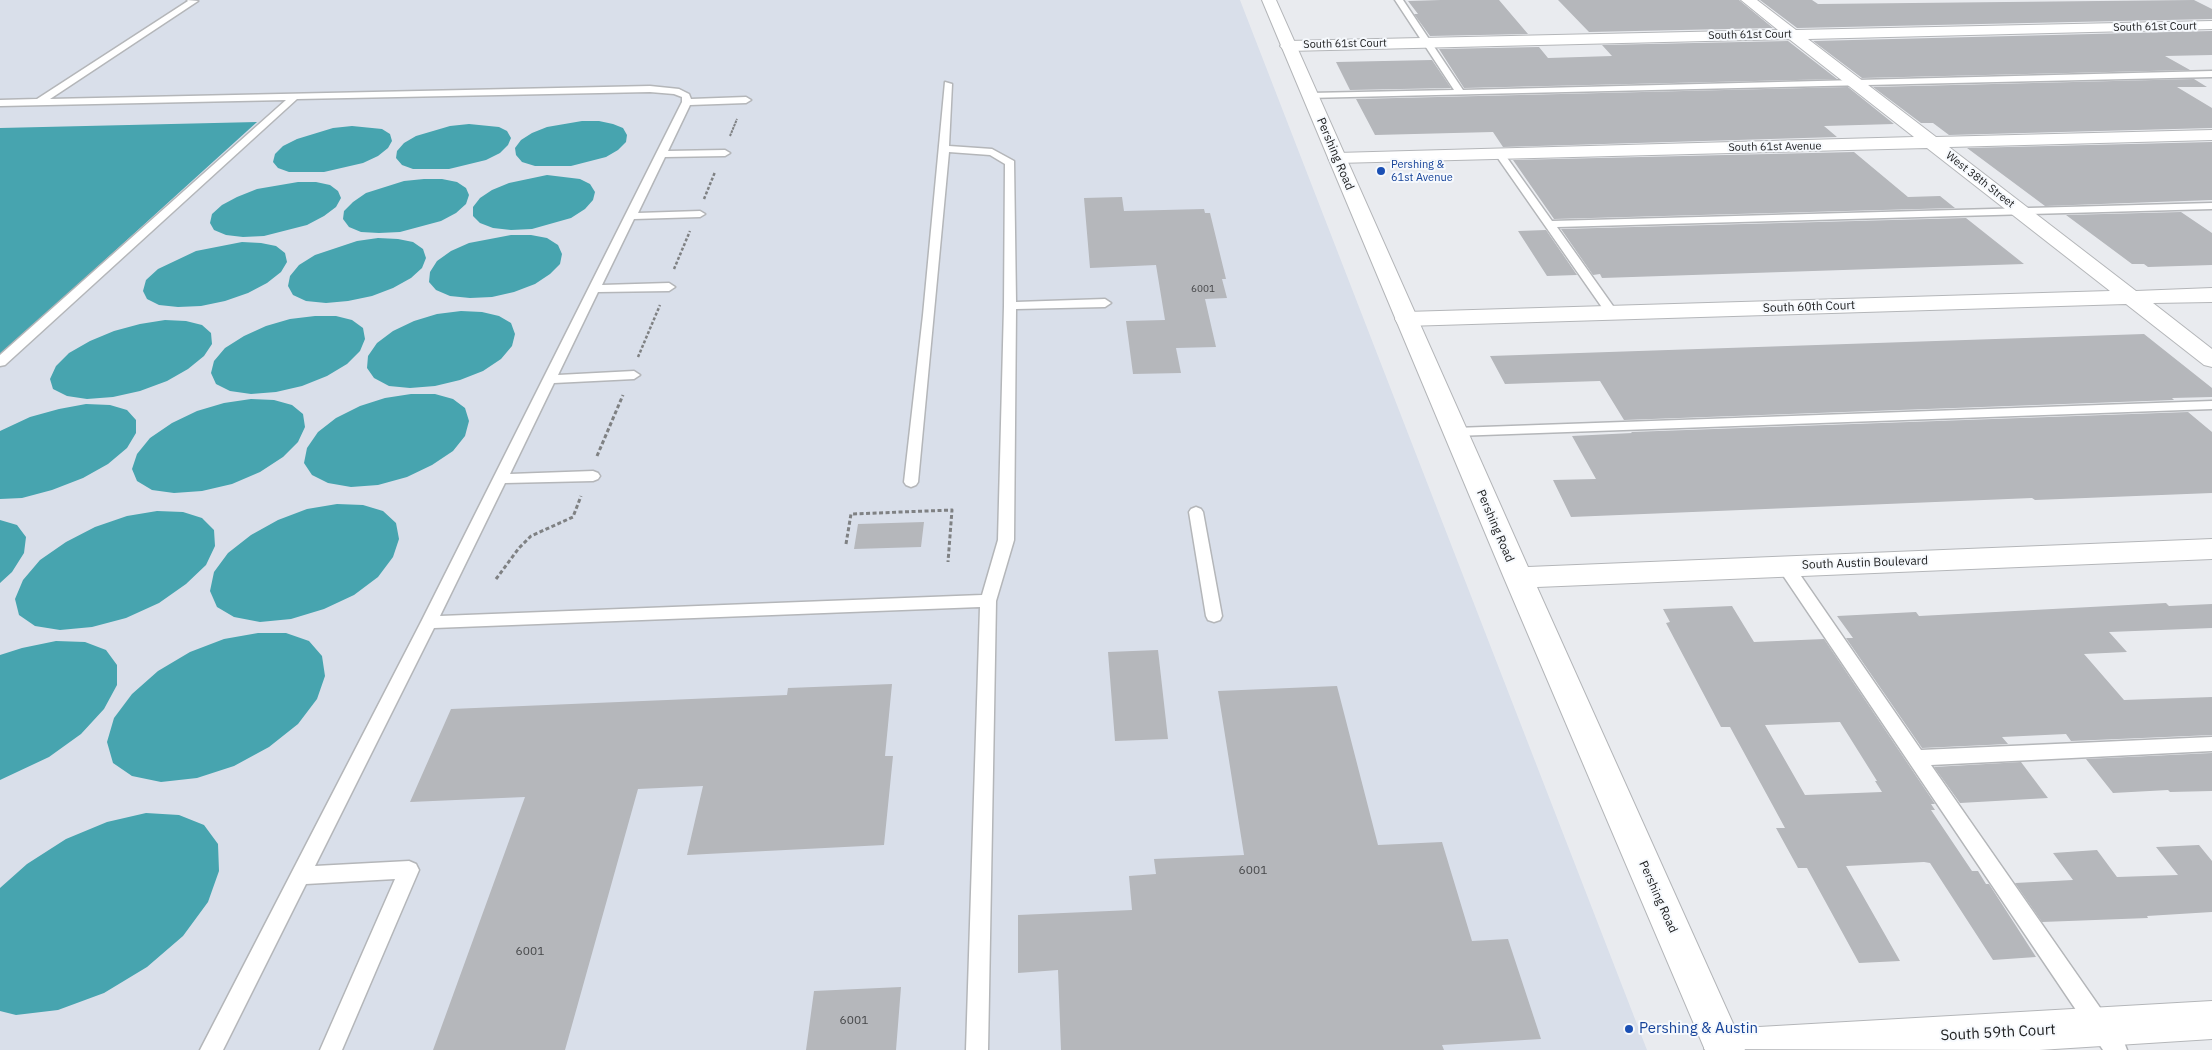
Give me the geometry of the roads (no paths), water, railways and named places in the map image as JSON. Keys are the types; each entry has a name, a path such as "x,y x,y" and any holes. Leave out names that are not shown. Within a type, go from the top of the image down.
{"street":[{"name":"Pershing Road","path":"1269,0 1518,578 1725,1049"},
{"name":"West 38th Street","path":"1748,0 2212,360"},
{"name":"South 61st Court","path":"1288,46 2212,25"},
{"name":"South 61st Avenue","path":"1337,158 2212,135"},
{"name":"South 60th Court","path":"1406,319 2212,295"},
{"name":"South Austin Boulevard","path":"1518,578 2212,549"},
{"name":"South 59th Court","path":"1725,1049 2108,1038 2212,1020"}],"lane":[{"path":"38,103 194,1 191,0"},
{"path":"1399,0 1460,92"},
{"path":"1310,96 2212,74"},
{"path":"911,482 930,315 948,84"},
{"path":"0,103 650,89 676,90 686,96 687,102 429,622 211,1050"},
{"path":"0,362 294,97"},
{"path":"687,102 746,100"},
{"path":"660,154 726,148"},
{"path":"944,149 992,152 1010,163 1010,306 1006,540 988,601 978,1050"},
{"path":"1500,154 1612,313"},
{"path":"1550,224 2212,206"},
{"path":"629,216 700,214"},
{"path":"593,289 666,292"},
{"path":"1010,306 1105,303"},
{"path":"548,379 634,376"},
{"path":"1455,432 2212,405"},
{"path":"499,478 593,476"},
{"path":"1196,512 1214,616"},
{"path":"1786,567 2108,1038"},
{"path":"429,622 988,601"},
{"path":"1918,758 2212,744"},
{"path":"299,876 409,870 331,1050"}],"water":[{"path":"582,121 599,121 623,128 627,135 626,142 618,150 606,157 571,166 535,166 522,162 516,155 515,148 521,140 532,133 547,127"},
{"path":"257,122 0,355 0,128"},
{"path":"469,124 499,127 507,131 511,138 508,145 500,153 486,160 449,169 413,169 402,165 396,158 397,151 404,143 416,136 450,126"},
{"path":"352,126 382,129 390,134 392,141 388,148 378,156 363,163 324,172 289,172 278,168 273,162 275,154 283,146 297,139 333,128"},
{"path":"547,175 580,179 590,184 595,192 593,200 585,209 571,218 532,229 511,230 493,228 480,223 473,216 473,207 480,198 492,190 509,183"},
{"path":"442,179 457,182 466,188 469,195 466,204 456,213 441,221 400,232 361,232 349,227 343,219 344,211 366,193 404,181"},
{"path":"298,182 316,182 330,185 338,191 341,198 336,207 307,225 264,236 243,237 226,235 214,230 210,223 212,214 222,205 237,197 257,189"},
{"path":"511,235 531,235 547,238 558,245 562,254 560,264 550,274 535,284 514,292 492,297 470,298 450,296 436,290 429,282 430,272 437,261 451,251 469,243"},
{"path":"378,238 413,242 423,249 426,258 422,268 411,278 393,288 372,296 326,303 306,301 293,295 288,286 290,276 299,265 315,255 357,241"},
{"path":"242,242 276,246 285,253 287,262 281,272 267,283 248,293 225,301 201,306 178,307 159,305 147,299 143,291 146,280 158,269 196,251"},
{"path":"461,311 482,312 499,316 511,323 515,334 512,346 501,359 483,371 460,380 435,386 410,388 389,386 374,378 367,368 368,356 377,343 393,331 414,321 437,314"},
{"path":"336,316 352,320 363,328 365,339 360,351 347,364 327,376 302,386 276,392 251,394 230,391 216,384 211,373 214,361 225,348 244,336 266,326 290,319"},
{"path":"165,320 186,321 202,325 211,333 212,344 204,356 188,369 167,381 140,391 113,397 87,399 67,396 53,389 50,379 56,366 69,353 90,341 114,331"},
{"path":"411,394 435,394 453,399 465,408 469,421 465,436 453,451 432,465 407,477 378,485 351,487 328,483 312,475 304,463 307,448 318,432 336,418 360,406 385,398"},
{"path":"251,399 274,400 292,405 303,414 305,427 298,442 283,457 260,472 232,484 202,491 174,493 152,490 137,481 132,469 137,454 150,438 172,423 197,411 224,403"},
{"path":"86,404 110,405 127,410 136,420 136,433 127,448 108,464 83,478 52,490 22,498 0,499 0,431 30,417"},
{"path":"337,504 363,505 383,511 396,523 399,539 393,557 378,577 354,595 324,609 291,619 260,622 234,617 217,607 210,591 214,572 228,553 251,535 278,520 307,509"},
{"path":"157,511 183,512 202,518 214,530 215,546 206,565 186,584 159,603 126,618 92,627 60,630 35,626 19,615 15,599 23,580 40,560 66,542 95,527 127,516"},
{"path":"0,520 17,525 26,537 24,553 12,572 0,583"},
{"path":"258,633 286,633 309,641 322,656 325,676 317,699 298,724 269,747 234,766 197,778 161,782 132,776 113,763 107,742 114,718 132,694 158,671 190,652 224,639"},
{"path":"56,641 85,642 106,650 117,665 117,685 104,709 81,734 49,757 0,780 0,655"},
{"path":"146,813 179,815 204,825 218,844 219,871 208,902 183,936 147,967 104,993 58,1010 16,1015 0,1011 0,888 27,864 66,839 107,822"}],"place":[{"name":"Pershing & 61st Avenue","path":"1381,171"},
{"name":"Pershing & Austin","path":"1629,1029"}]}
